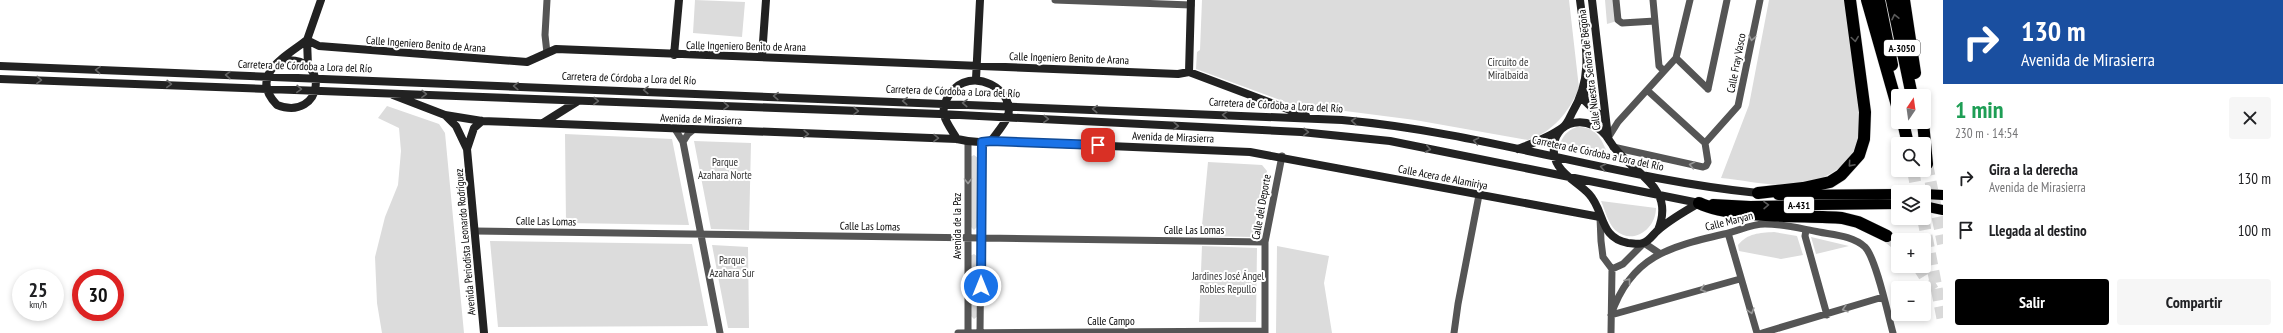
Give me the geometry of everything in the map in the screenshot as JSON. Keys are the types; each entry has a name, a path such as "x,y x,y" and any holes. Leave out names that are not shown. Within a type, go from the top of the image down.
{"highway":[{"path":"1758,193 1803,188 1830,182 1841,175 1859,155 1864,139 1865,112 1850,0"},
{"path":"1867,0 1892,89"},
{"name":"A-3050","path":"1879,0 1897,89"},
{"name":"A-3050","path":"1892,0 1911,89"},
{"path":"1904,0 1918,89"},
{"path":"1699,203 1712,208 1736,212 1842,218 1858,222 1887,236"}],"main road":[{"name":"Carretera de Córdoba a Lora del Río","path":"1758,193 1792,196 1891,194"},
{"path":"1931,194 1943,195"},
{"name":"Carretera de Córdoba a Lora del Río","path":"1699,203 1750,206 1891,204"},
{"path":"1931,206 1943,205"},
{"path":"1931,207 1943,210"}],"street":[{"path":"307,40 270,69 267,76 266,88 277,105 292,108 303,106 311,99 316,89 316,78 308,66 307,40 321,0"},
{"path":"547,0 545,35 547,53"},
{"path":"674,55 679,0"},
{"path":"762,56 766,0"},
{"path":"976,79 980,0"},
{"path":"1055,0 1191,3 1189,72 1314,119"},
{"name":"Calle Nuestra Señora de Begoña","path":"1555,157 1555,142 1578,103 1584,87 1587,66 1580,0"},
{"name":"Calle Nuestra Señora de Begoña","path":"1592,0 1602,97 1608,138"},
{"path":"1616,0 1618,20 1622,23 1656,21"},
{"path":"1654,0 1659,66 1664,71"},
{"path":"1608,138 1618,122 1676,58 1690,0"},
{"path":"1676,58 1708,89 1727,0"},
{"name":"Calle Fray Vasco","path":"1705,143 1738,106 1760,0"},
{"name":"Calle Ingeniero Benito de Arana","path":"307,40 319,46 527,62 536,60 556,49 674,55 762,56 1178,74 1189,72"},
{"path":"280,61 292,59 308,66"},
{"name":"Carretera de Córdoba a Lora del Río","path":"0,66 944,102 1314,119 1393,125 1705,186 1758,193"},
{"name":"Carretera de Córdoba a Lora del Río","path":"0,79 316,89 578,101 1008,117 1342,135 1390,141 1699,203"},
{"path":"957,139 944,115 944,102 952,91 964,82 976,79 988,82 1002,93 1008,105 1008,117 991,141"},
{"path":"1584,87 1583,98 1588,104 1605,120 1618,122"},
{"path":"1613,147 1703,167 1706,166 1708,162 1705,143 1647,90"},
{"name":"Avenida de Mirasierra","path":"385,92 445,115 482,122 957,139 968,142 991,141 1205,149 1282,156"},
{"path":"1588,104 1595,105 1602,97"},
{"path":"543,123 578,101"},
{"name":"Avenida Periodista Leonardo Rodríguez","path":"445,115 456,126 467,150 484,333"},
{"name":"Avenida Periodista Leonardo Rodríguez","path":"467,150 474,128 482,122"},
{"path":"1517,149 1538,141 1575,122 1585,122 1596,126 1608,138 1613,147 1626,162 1641,174 1660,196 1664,213 1658,230"},
{"path":"675,129 684,142 720,333"},
{"path":"684,142 688,134 693,130"},
{"name":"Avenida de la Paz","path":"968,142 968,333"},
{"path":"980,333 982,142"},
{"name":"Calle Acera de Alamiriya","path":"1282,156 1600,217"},
{"name":"Calle del Deporte","path":"1265,332 1265,242 1282,156"},
{"path":"1555,157 1568,177 1593,199 1606,229 1613,237 1623,242 1644,243 1659,253"},
{"path":"1454,333 1458,304 1479,195"},
{"path":"1612,269 1623,264 1658,230 1679,214 1699,203"},
{"path":"1600,217 1600,241 1603,257 1612,269 1611,333"},
{"name":"Calle Maryan","path":"1611,315 1616,300 1627,281 1659,253 1686,243 1766,224 1806,230 1854,240 1866,248 1873,261 1893,333"},
{"path":"1806,230 1805,236 1828,315"},
{"name":"Calle Las Lomas","path":"474,231 1265,242"},
{"path":"1728,233 1757,333"},
{"path":"1611,315 1740,278"},
{"path":"1762,333 1828,315 1883,297"},
{"name":"Calle Campo","path":"958,333 1265,332"}],"green space":[{"path":"695,0 745,2 742,37 693,33"},
{"name":"Circuito de Miralbaida","path":"1202,0 1569,0 1579,88 1565,113 1559,120 1545,132 1528,140 1415,120 1291,104 1196,69 1197,52 1200,50"},
{"path":"1605,0 1615,0 1617,21 1607,24"},
{"path":"1769,0 1845,0 1859,104 1859,136 1855,148 1849,158 1841,166 1831,173 1809,182 1776,185 1721,178 1749,105"},
{"path":"387,106 439,124 445,133 464,333 382,333 377,303 375,257 385,217 398,185 401,151 399,128 378,118"},
{"path":"1577,127 1588,128 1596,133 1606,150 1599,155 1559,146 1565,134"},
{"path":"565,134 672,139 689,225 566,223"},
{"name":"Parque Azahara Norte","path":"694,141 751,143 749,230 711,229"},
{"path":"974,155 978,158 978,226 974,230 970,226 970,157"},
{"name":"Jardines José Ángel Robles Repullo","path":"1208,162 1262,165 1267,171 1252,237 1201,236"},
{"path":"1601,201 1656,208 1655,216 1652,223 1642,233 1636,236 1622,235 1610,224"},
{"path":"1774,232 1797,236 1803,255 1781,259 1739,251 1738,245 1746,238 1759,233"},
{"path":"1811,237 1849,246 1816,254"},
{"path":"490,241 692,244 708,326 498,327"},
{"name":"Parque Azahara Sur","path":"712,245 748,247 749,328 728,328"},
{"name":"Jardines José Ángel Robles Repullo","path":"1202,246 1257,248 1256,322 1199,322"},
{"path":"1277,246 1329,256 1324,283 1332,333 1276,333"},
{"path":"974,254 978,257 978,316 974,319 971,316 970,256"}],"tunnel":[{"path":"1914,177 1916,185"},
{"path":"1930,177 1943,244"},
{"path":"1924,225 1943,321"},
{"path":"1887,236 1891,239"},
{"path":"1922,273 1933,290"}],"route":[{"path":"981,286 982,142 991,141 1098,145"}]}
